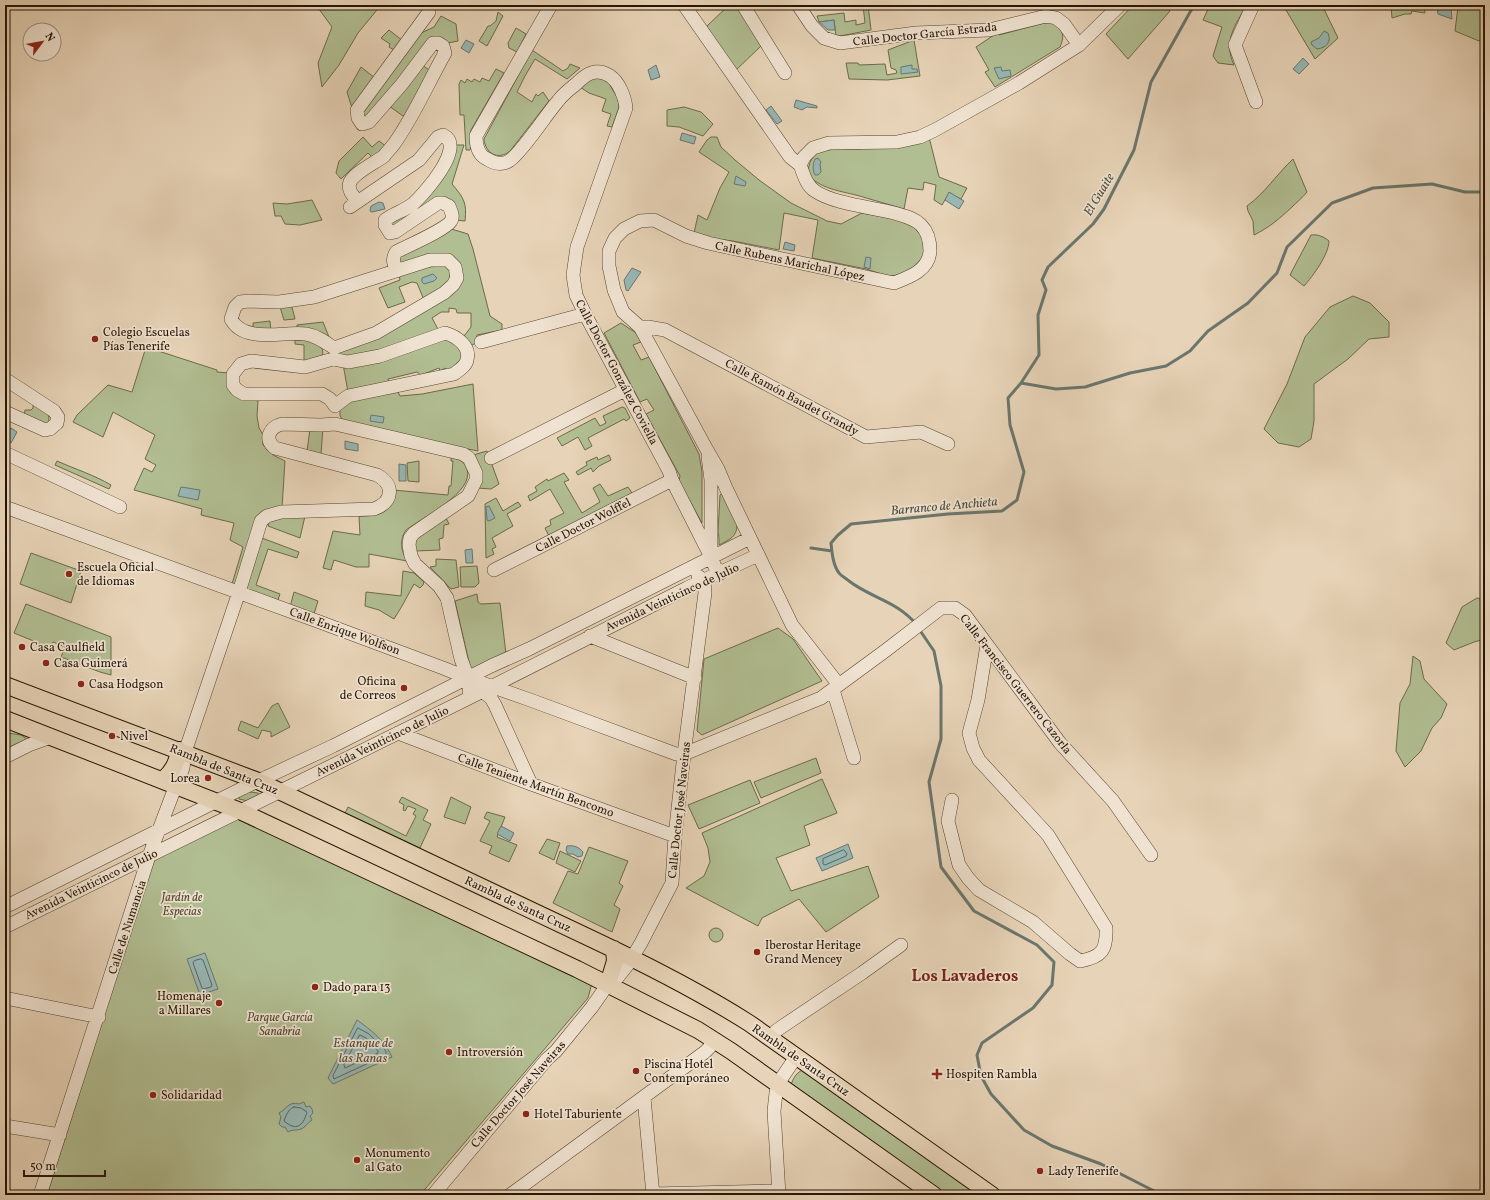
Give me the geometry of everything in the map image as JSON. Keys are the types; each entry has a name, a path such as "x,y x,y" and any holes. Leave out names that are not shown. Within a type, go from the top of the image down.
{"main road":[{"name":"Rambla de Santa Cruz","path":"5,685 258,781 614,949 718,1004 749,1023 992,1195"},
{"path":"5,720 169,782 240,811 608,984 713,1040 778,1084 934,1195"},
{"path":"169,782 171,772 182,751"},
{"path":"608,984 615,961 614,949"}],"street":[{"name":"Calle Doctor González Coviella","path":"551,5 476,136 476,146 483,158 495,163 508,162 517,154 559,99 586,74 596,71 606,73 613,78 623,93 626,108 577,247 573,275 576,295 669,471 672,480 711,557"},
{"path":"684,5 790,157 800,165 804,157 812,148 828,143 897,142 920,137 1019,83 1079,45 1120,5"},
{"path":"743,5 785,73"},
{"name":"Calle Doctor García Estrada","path":"798,5 812,26 824,38 840,43 916,33 989,30 1046,16 1056,18 1064,24 1079,45"},
{"path":"809,5 808,7 812,26"},
{"path":"1253,5 1235,45 1256,102"},
{"path":"397,271 393,263 393,257 396,252 435,232 451,221 452,216 449,206 443,203 438,203 395,232 390,233 385,225 385,220 412,205 426,192 436,178 451,149 448,138 443,135 438,137 418,160 354,204 353,195 349,188 351,182 359,173 384,155 404,128 445,53 443,46 438,43 433,43 402,84 369,122 362,124 358,118 357,110 429,12"},
{"name":"Calle Rubens Marichal López","path":"800,165 807,182 815,191 837,201 871,207 908,217 922,226 930,241 930,257 924,266 912,277 894,283 708,243 686,236 654,220 640,221 624,229 616,238 609,250 609,266 614,290 623,312 640,326 718,469 792,625 836,687"},
{"path":"335,406 348,396 454,374 463,367 468,360 467,349 459,339 445,333 380,356 348,362 334,354 320,339 306,334 262,336 241,330 234,326 231,319 235,307 240,302 279,302 314,297 430,260 448,260 455,267 457,278 453,285 444,293 382,330 334,354 305,367 250,361 241,364 233,374 233,385 237,390 244,394 322,394 330,399 335,406 335,424"},
{"path":"481,342 585,314"},
{"name":"Calle Ramón Baudet Grandy","path":"640,326 665,330 866,437 921,432 948,444"},
{"path":"5,379 54,411 58,418 58,423 50,429 45,430 8,413"},
{"path":"491,458 625,390"},
{"path":"182,751 239,592 261,520 267,516 281,512 374,509 382,506 387,501 390,493 384,479 377,475 275,448 270,443 268,436 276,425 321,426 335,424 463,454 469,458 476,473 476,480 468,496 414,533 410,538 409,544 411,556 415,564 439,586 447,598 460,659 468,678 470,697"},
{"path":"707,450 710,468 711,492 711,557 715,567 721,573"},
{"path":"5,453 120,507"},
{"name":"Calle Doctor Wolffel","path":"494,570 672,480"},
{"path":"711,492 717,487 721,486 726,488"},
{"name":"Calle Enrique Wolfson","path":"5,507 443,668 468,678 487,688 676,754 684,754"},
{"name":"Avenida Veinticinco de Julio","path":"5,907 258,781 529,649 750,538"},
{"name":"Avenida Veinticinco de Julio","path":"5,926 150,856 590,636 758,555"},
{"path":"686,570 695,574 704,581"},
{"name":"Calle Doctor José Naveiras","path":"433,1195 547,1059 556,1051 592,1007 608,984 618,977 632,959 672,883 675,836 684,754 705,594 704,581"},
{"name":"Calle Francisco Guerrero Cazorla","path":"684,754 821,698 885,652 941,608 955,608 965,615 1060,743 1113,802 1151,855"},
{"path":"590,636 695,678"},
{"path":"952,800 948,821 959,865 979,890 1033,922 1080,961 1092,959 1102,952 1106,942 1106,928 1048,835 979,760 973,748 969,733 978,700 988,645"},
{"path":"836,687 854,758"},
{"path":"487,688 531,784"},
{"name":"Calle Teniente Martín Bencomo","path":"398,733 531,784 675,836"},
{"path":"5,757 29,745 51,737"},
{"name":"Calle de Numancia","path":"40,1195 150,856 160,830 169,782"},
{"path":"771,1039 780,1028 901,945"},
{"path":"5,998 99,1016"},
{"path":"517,1193 705,1052 713,1040"},
{"path":"644,1098 653,1195 769,1191 779,1194 774,1112 778,1084 796,1057"},
{"path":"5,1126 60,1135"}],"green space":[{"path":"316,5 381,5 358,33 339,65 322,87 318,63 332,27"},
{"path":"729,5 736,5 762,45 735,71 706,27"},
{"path":"863,5 868,5 871,30 836,36 834,20 819,22 817,16 844,13 845,22 856,20 856,25 865,23"},
{"path":"1133,5 1163,5 1170,11 1128,59 1106,34"},
{"path":"1210,5 1247,5 1238,19 1230,41 1231,56 1234,65 1218,63 1213,56 1222,27 1203,20"},
{"path":"1283,5 1322,5 1338,38 1315,59"},
{"path":"1391,5 1485,5 1484,38 1479,41 1455,31 1458,7 1424,7 1425,13 1412,11 1411,14 1405,14 1392,18"},
{"path":"498,12 503,16 487,46 479,41 488,26 496,21"},
{"path":"441,16 456,24 458,41 448,43 440,40 364,121 362,108 419,34 434,27"},
{"path":"1048,22 1057,26 1062,31 1063,38 1060,47 995,87 985,72 989,70 976,47 997,33 999,35"},
{"path":"516,28 526,34 517,52 509,48 508,43"},
{"path":"389,30 403,41 394,50 389,47 390,44 381,38"},
{"path":"914,40 920,76 887,80 849,79 846,63 858,63 859,65 885,64 887,75 897,73 896,70 891,68 888,50"},
{"path":"532,50 563,71 568,68 570,64 580,68 567,79 535,59 517,92 532,102 536,94 538,96 543,92 549,101 510,151 501,155 493,154 487,148 484,139"},
{"path":"422,65 432,72 413,108 403,116 389,106"},
{"path":"361,67 375,78 352,108 347,92"},
{"path":"496,69 504,73 471,130 471,148 470,150 466,150 464,115 460,115 459,84 461,80 465,83 467,79 472,82 474,79 480,82 482,78 489,81"},
{"path":"596,76 607,80 618,99 619,107 612,127 607,126 611,114 602,111 606,99 589,93 580,87"},
{"path":"684,107 701,112 713,124 703,136 679,127 667,126 667,110"},
{"path":"363,137 372,147 379,141 387,147 374,159 368,153 341,179 336,173 339,161"},
{"path":"711,137 717,137 721,147 759,180 791,203 827,221 841,224 862,213 903,220 915,228 922,236 924,247 923,257 911,270 899,275 888,276 866,269 812,258 818,220 784,213 779,250 709,238 694,233 698,215 707,220 720,188 729,172 699,152 707,140"},
{"path":"929,137 939,177 967,188 961,199 949,193 942,205 934,200 936,185 924,182 923,190 908,188 904,209 827,187 818,183 812,178 809,171 810,163 817,152 876,147"},
{"path":"455,145 464,145 452,184 464,201 466,210 465,221 456,220 448,203 392,228 391,219 401,213"},
{"path":"1293,159 1307,192 1278,219 1254,235 1253,221 1247,206 1260,195"},
{"path":"312,200 322,220 300,225 285,224 281,216 275,216 273,203 287,204"},
{"path":"448,228 468,234 490,316 502,324 502,330 477,335 476,343 472,345 464,336 471,327 471,313 457,313 456,309 449,308 449,312 441,312 432,318 439,331 349,359 339,355 338,352 453,289 456,265 400,264 396,258"},
{"path":"1311,235 1318,235 1329,241 1320,265 1304,286 1290,275"},
{"path":"447,266 450,270 450,281 424,300 417,283 412,282 399,287 405,302 388,308 379,288 400,280 399,275 426,267"},
{"path":"1353,296 1370,303 1389,322 1389,337 1369,339 1348,359 1314,384 1314,421 1311,439 1299,447 1278,443 1264,429 1287,384 1305,337 1330,307"},
{"path":"291,303 295,319 284,320 279,304"},
{"path":"270,321 271,331 253,330 253,323"},
{"path":"323,322 331,342 297,330 297,325"},
{"path":"621,323 636,333 641,342 633,345 641,360 649,357 699,454 702,472 702,523 679,481 680,476 646,414 654,410 647,399 640,402 604,333"},
{"path":"449,337 461,347 463,361 447,373 445,368 440,371 439,368 421,375 417,372 388,379 389,384 348,392 343,364"},
{"path":"295,340 313,341 322,348 323,353 320,359 304,361 304,345 295,344"},
{"path":"146,347 217,370 217,372 229,373 246,399 258,401 257,416 259,428 263,435 263,445 273,455 285,461 282,508 269,509 237,587 232,584 243,547 230,540 234,523 201,515 202,509 134,490 144,468 152,472 156,465 145,459 155,435 113,412 103,437 73,422 77,415 108,385 132,392"},
{"path":"473,384 478,451 363,428 343,420 340,416 340,410 347,401 397,390 400,396 422,394"},
{"path":"33,403 42,409 49,417 47,424 24,416 25,410 31,410 33,408"},
{"path":"622,407 625,408 630,418 626,421 624,419 588,438 592,446 585,450 578,437 562,446 557,438 595,418 600,426 606,423 603,416"},
{"path":"323,428 321,454 307,451 310,429"},
{"path":"487,451 499,484 491,489 477,488 473,455"},
{"path":"609,455 611,460 599,466 593,472 591,468 578,475 576,472 587,465 586,462 597,457 598,460"},
{"path":"451,457 463,462 467,469 467,478 463,487 446,504 406,530 402,538 402,546 403,553 407,561 369,554 369,567 356,567 334,560 331,570 323,568 333,531 360,535 359,516 373,515 384,512 390,504 393,490 448,495 449,486 451,486 453,461 451,461"},
{"path":"57,461 105,481 111,485 109,489 55,465"},
{"path":"419,461 419,482 408,481 407,463"},
{"path":"564,473 569,480 564,482 582,513 600,502 593,488 600,484 608,496 628,487 632,493 549,536 545,528 551,525 550,520 564,513 550,489 530,501 528,496 537,491 535,487 547,479 548,481"},
{"path":"722,493 737,525 737,529 729,540 719,545 718,532 720,495"},
{"path":"496,498 503,511 518,502 521,506 507,514 513,526 492,538 496,547 492,549 494,554 486,558 485,504"},
{"path":"305,516 300,538 268,526 270,519"},
{"path":"446,518 449,524 444,525 443,538 439,539 440,550 415,551 414,543 417,538"},
{"path":"262,538 299,552 297,558 268,549 256,585 280,594 278,600 242,588"},
{"path":"31,553 81,571 71,603 20,584"},
{"path":"436,559 456,560 459,587 451,589 430,567 436,566"},
{"path":"477,566 479,583 475,587 461,587 460,567"},
{"path":"403,571 414,573 424,582 420,588 414,584 394,619 379,610 365,606 366,592 401,596"},
{"path":"294,592 318,601 314,614 290,607"},
{"path":"477,594 478,602 481,604 500,603 506,654 471,671 455,601"},
{"path":"1477,598 1485,600 1485,639 1454,650 1446,643 1462,607"},
{"path":"26,604 111,637 111,675 61,657 65,647 53,642 44,652 39,650 41,644 14,633"},
{"path":"778,628 793,639 822,681 702,735 697,731 704,659"},
{"path":"1413,656 1420,661 1424,679 1447,704 1441,718 1432,728 1421,751 1405,767 1396,751 1400,703 1410,684"},
{"path":"278,703 290,727 271,737 271,732 262,730 258,739 238,730 241,721 258,728 272,706"},
{"path":"8,733 21,735 27,739 5,749 5,740"},
{"path":"816,758 821,773 761,798 754,782"},
{"path":"822,779 837,813 804,826 810,845 776,858 791,891 868,866 879,897 826,932 799,899 762,918 758,926 686,888 704,876 710,862 708,848 702,833"},
{"path":"750,780 760,803 699,829 688,805"},
{"path":"250,792 258,793 259,795 248,801 239,799 239,796"},
{"path":"402,797 428,810 423,820 431,824 420,848 345,813 348,807 406,836 416,816 413,814 416,809 408,806 405,811 403,810 404,805 399,802"},
{"path":"451,797 471,807 465,824 444,817"},
{"path":"487,812 505,817 497,837 517,845 509,862 489,853 492,846 480,841 490,821 484,818"},
{"name":"Parque García Sanabria","path":"239,816 592,983 588,998 420,1195 47,1195 154,858"},
{"path":"547,839 560,843 554,860 539,853"},
{"path":"589,847 628,861 619,883 623,886 614,905 620,909 612,932 553,903 568,871 578,874"},
{"path":"560,851 581,861 575,872 556,863"},
{"path":"716,928 721,930 723,935 721,940 716,942 711,940 709,935 711,930"},
{"path":"804,1069 985,1195 944,1195 791,1086 795,1076"}],"water":[{"path":"1437,8 1451,8 1452,19 1438,14"},
{"path":"834,20 835,30 828,30 819,22"},
{"path":"1324,31 1328,33 1329,42 1325,46 1317,49 1311,42 1319,38"},
{"path":"466,40 474,44 469,53 461,48"},
{"path":"1303,58 1309,64 1299,74 1293,69"},
{"path":"656,65 660,77 651,80 648,70"},
{"path":"912,65 912,69 917,69 918,72 901,74 901,67"},
{"path":"1001,67 1002,71 1010,70 1011,76 999,79 994,68"},
{"path":"796,100 817,106 817,108 807,107 802,110 794,107"},
{"path":"771,106 782,121 777,124 766,110"},
{"path":"682,133 696,137 694,144 680,140"},
{"path":"818,158 821,162 821,172 818,175 815,175 813,165 815,159"},
{"path":"736,176 746,182 745,186 734,184"},
{"path":"949,192 964,201 959,209 945,200"},
{"path":"379,202 383,203 385,209 372,212 370,211 371,206"},
{"path":"785,242 795,245 794,251 783,249"},
{"path":"866,257 871,258 870,269 864,267"},
{"path":"632,268 641,272 628,291 626,290 624,280"},
{"path":"433,274 437,278 434,281 424,284 422,282 422,278"},
{"path":"371,415 384,417 383,423 370,421"},
{"path":"11,428 17,432 11,443 5,439"},
{"path":"345,441 358,444 358,451 345,449"},
{"path":"399,464 406,465 406,481 399,481"},
{"path":"181,487 200,490 198,500 178,496"},
{"path":"489,506 495,518 489,521 487,520 486,507"},
{"path":"472,549 473,563 466,563 465,550"},
{"path":"501,826 514,833 510,841 497,834"},
{"path":"848,844 853,858 822,871 816,858"},
{"path":"567,846 574,846 580,849 583,852 582,856 578,857 573,854 568,854 566,850"},
{"path":"205,953 218,989 200,995 187,959"},
{"name":"Estanque de las Ranas","path":"357,1020 382,1041 392,1057 333,1084 328,1078"},
{"path":"304,1102 306,1107 310,1106 312,1109 313,1113 310,1116 312,1120 299,1130 288,1132 285,1127 282,1127 279,1124 281,1117 279,1113 290,1104 299,1104"}],"waterway":[{"name":"El Guaite","path":"1021,383 1039,355 1038,315 1046,290 1042,280 1048,267 1093,224 1104,209 1134,150 1151,82 1194,5"},
{"name":"Barranco de Anchieta","path":"916,624 901,610 857,587 840,574 834,563 831,543 851,524 948,514 1002,511 1017,500 1024,472 1010,425 1008,398 1021,383 1056,389 1085,387 1130,373 1166,366 1190,351 1208,331 1248,303 1277,273 1287,247 1332,203 1373,188 1432,184 1465,192 1485,192"},
{"path":"811,548 832,551"},
{"path":"919,629 934,651 941,686 941,739 929,782 941,867 974,911 1037,945 1054,962 1052,985 1033,1008 982,1043 977,1055 981,1076 991,1094 1024,1130 1052,1146 1101,1164 1162,1195"}],"place":[{"name":"Colegio Escuelas Pías Tenerife","path":"95,339"},
{"name":"Escuela Oficial de Idiomas","path":"69,574"},
{"name":"Casa Caulfield","path":"22,647"},
{"name":"Casa Guimerá","path":"46,663"},
{"name":"Casa Hodgson","path":"81,684"},
{"name":"Oficina de Correos","path":"404,688"},
{"name":"Nivel","path":"112,736"},
{"name":"Lorea","path":"208,778"},
{"name":"Iberostar Heritage Grand Mencey","path":"757,952"},
{"name":"Dado para 13","path":"315,987"},
{"name":"Homenaje a Millares","path":"219,1003"},
{"name":"Introversión","path":"449,1052"},
{"name":"Piscina Hotel Contemporáneo","path":"636,1071"},
{"name":"Hospiten Rambla","path":"937,1074"},
{"name":"Solidaridad","path":"153,1095"},
{"name":"Hotel Taburiente","path":"526,1114"},
{"name":"Monumento al Gato","path":"357,1160"},
{"name":"Lady Tenerife","path":"1040,1171"}],"district":[{"name":"Los Lavaderos","path":"965,975"}],"park label":[{"name":"Jardín de Especias","path":"182,904"}]}
